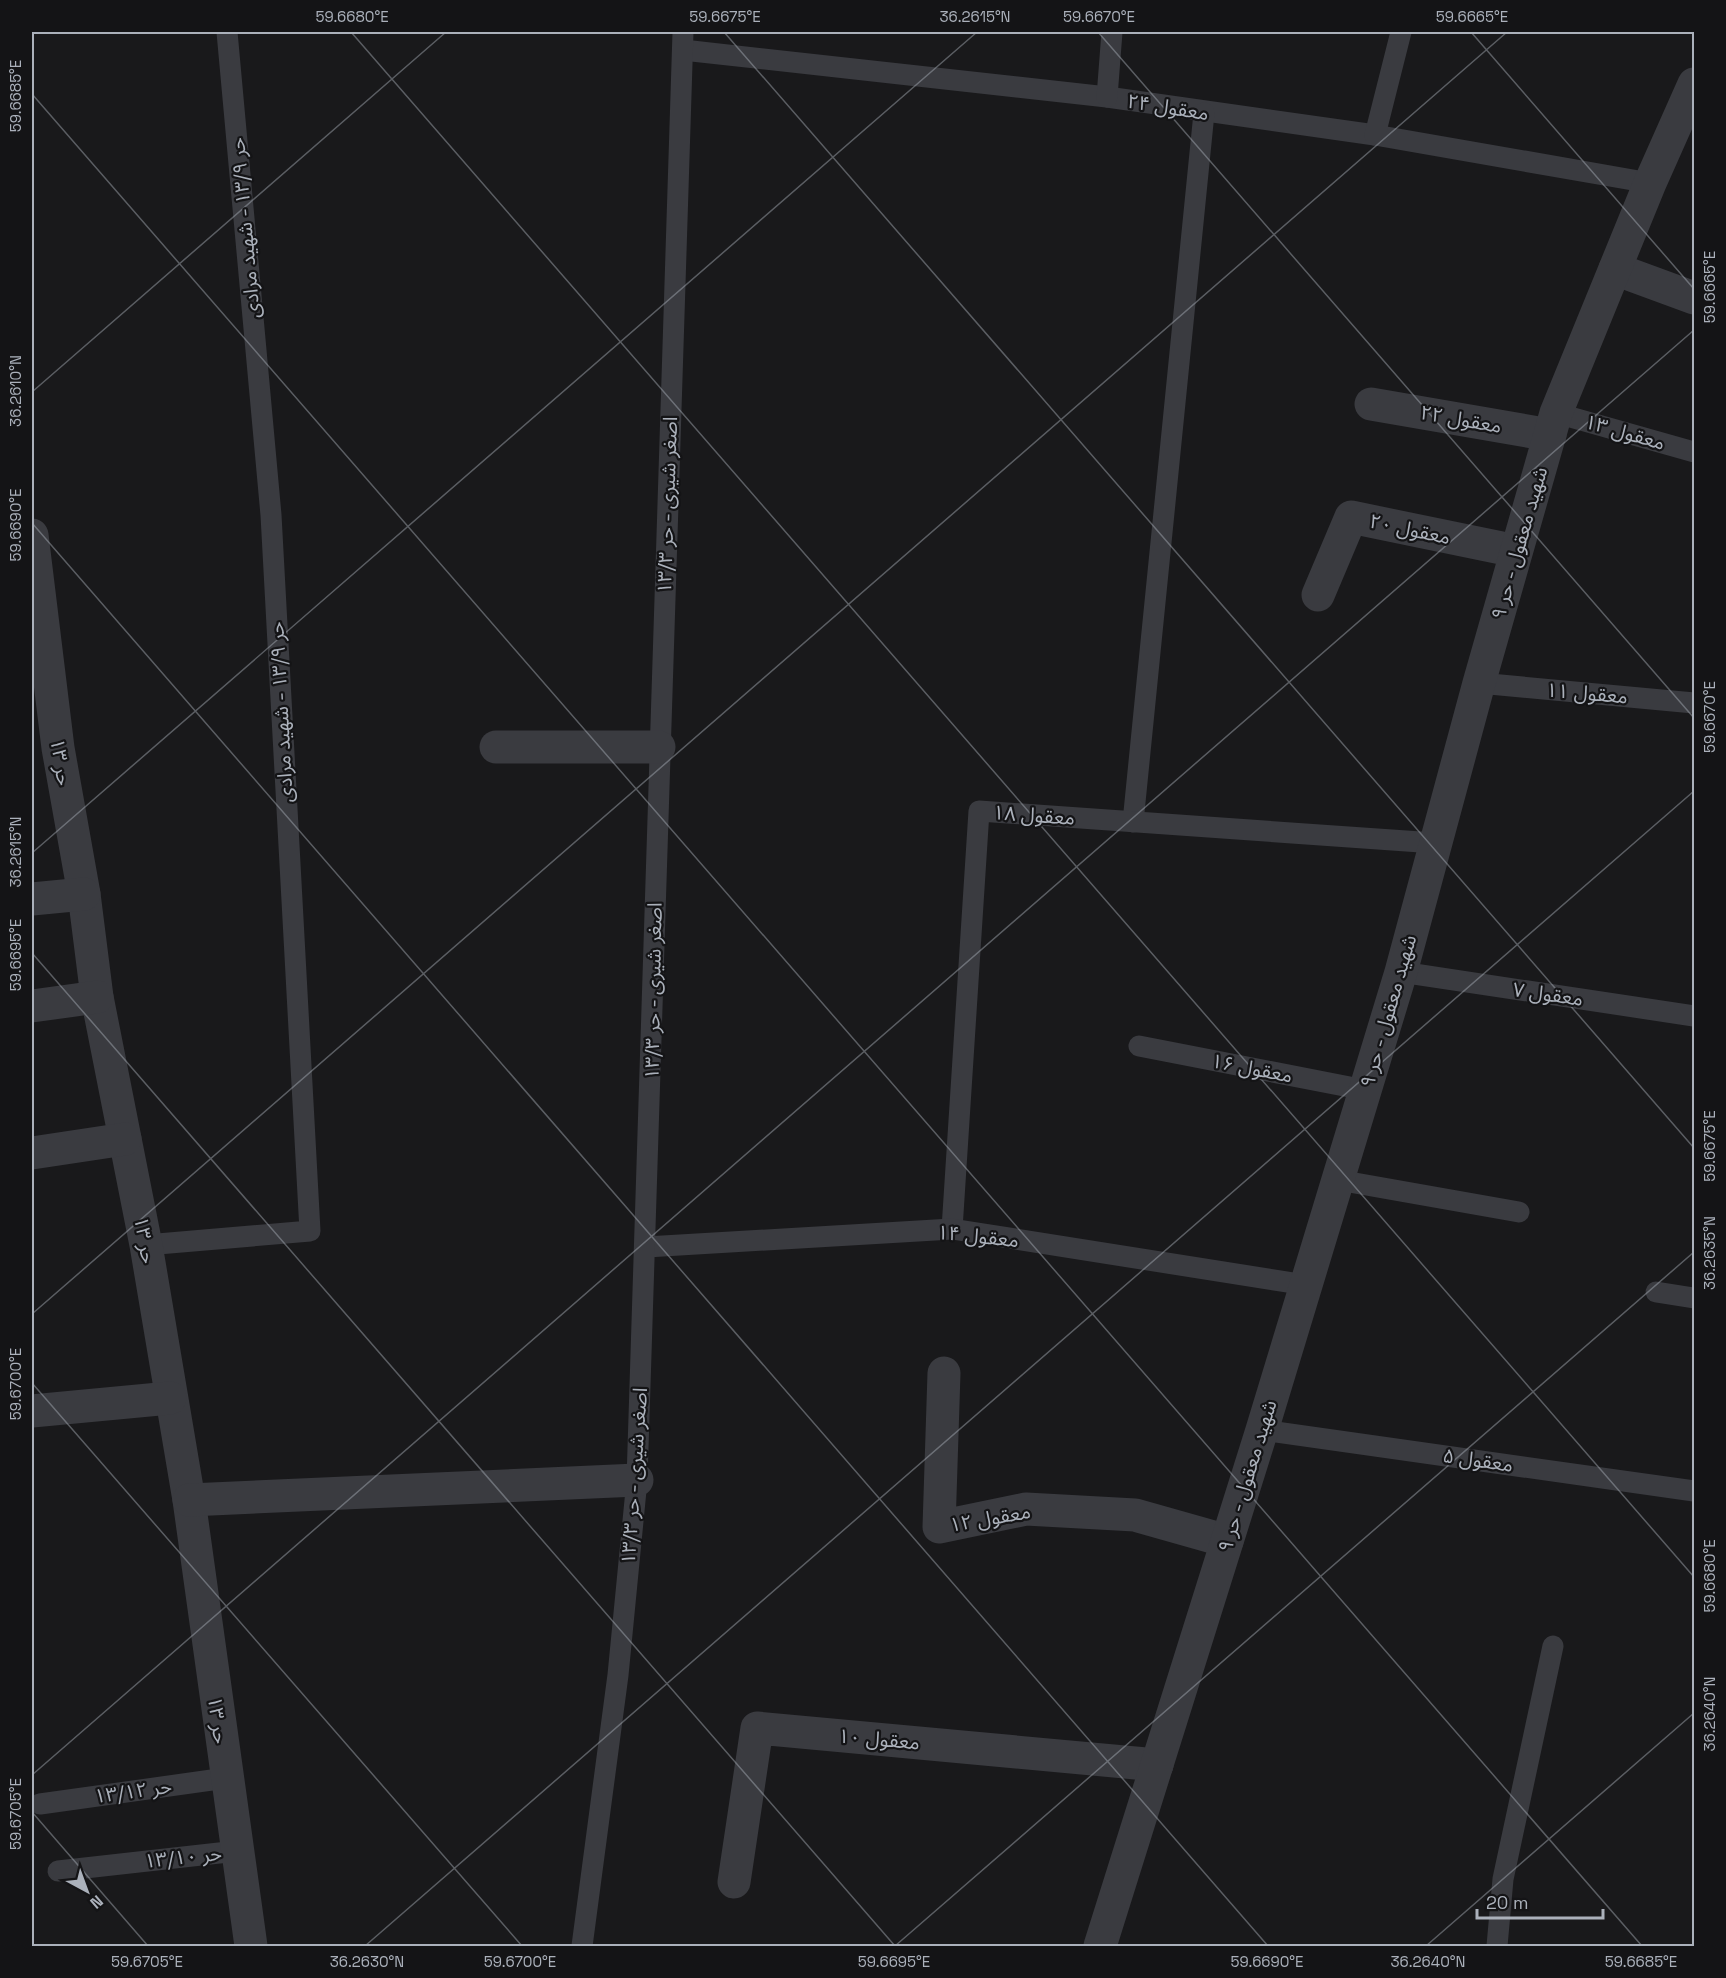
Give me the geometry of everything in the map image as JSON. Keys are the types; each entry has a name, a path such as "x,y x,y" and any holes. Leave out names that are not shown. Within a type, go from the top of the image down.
{"street":[{"name":"شهید معقول - حر ۹","path":"1100,1947 1262,1430 1401,972 1479,683 1553,424 1650,183 1695,84"},
{"path":"1615,269 1695,298"},
{"name":"معقول ۲۲","path":"1371,404 1553,424"},
{"name":"معقول ۲۰","path":"1318,595 1351,517 1516,551"},
{"name":"حر ۱۳","path":"32,535 45,749 84,894 97,997 146,1245 189,1500 251,1947"},
{"path":"496,747 659,747"},
{"path":"32,899 84,894"},
{"path":"32,1005 97,997"},
{"path":"32,1153 125,1139"},
{"name":"معقول ۱۲","path":"944,1373 939,1527 1026,1509 1135,1515 1227,1541"},
{"path":"32,1411 170,1398"},
{"path":"189,1500 637,1480"},
{"name":"معقول ۱۰","path":"734,1882 757,1728 1157,1765"}],"lane":[{"name":"حر ۱۳/۹ - شهید مرادی","path":"146,1245 310,1231 271,515 227,32"},
{"path":"1107,97 1112,32"},
{"path":"1375,135 1401,32"},
{"name":"معقول ۲۴","path":"683,41 1375,135 1650,183"},
{"name":"اصغر شیری - حر ۱۳/۳","path":"582,1947 618,1675 637,1480 683,41"},
{"path":"1132,822 1204,112"},
{"name":"معقول ۱۳","path":"1553,424 1695,452"},
{"name":"معقول ۱۱","path":"1479,683 1695,703"},
{"name":"معقول ۱۸","path":"952,1229 979,811 1435,843"},
{"name":"معقول ۷","path":"1401,972 1695,1016"},
{"name":"معقول ۱۶","path":"1139,1046 1365,1090"},
{"path":"1338,1180 1519,1212"},
{"name":"معقول ۱۴","path":"646,1247 952,1229 1306,1285"},
{"path":"1656,1292 1695,1298"},
{"name":"معقول ۵","path":"1262,1430 1695,1491"},
{"path":"1497,1947 1503,1879 1553,1646"},
{"name":"حر ۱۳/۱۲","path":"40,1804 226,1778"},
{"name":"حر ۱۳/۱۰","path":"58,1871 237,1851"}]}
